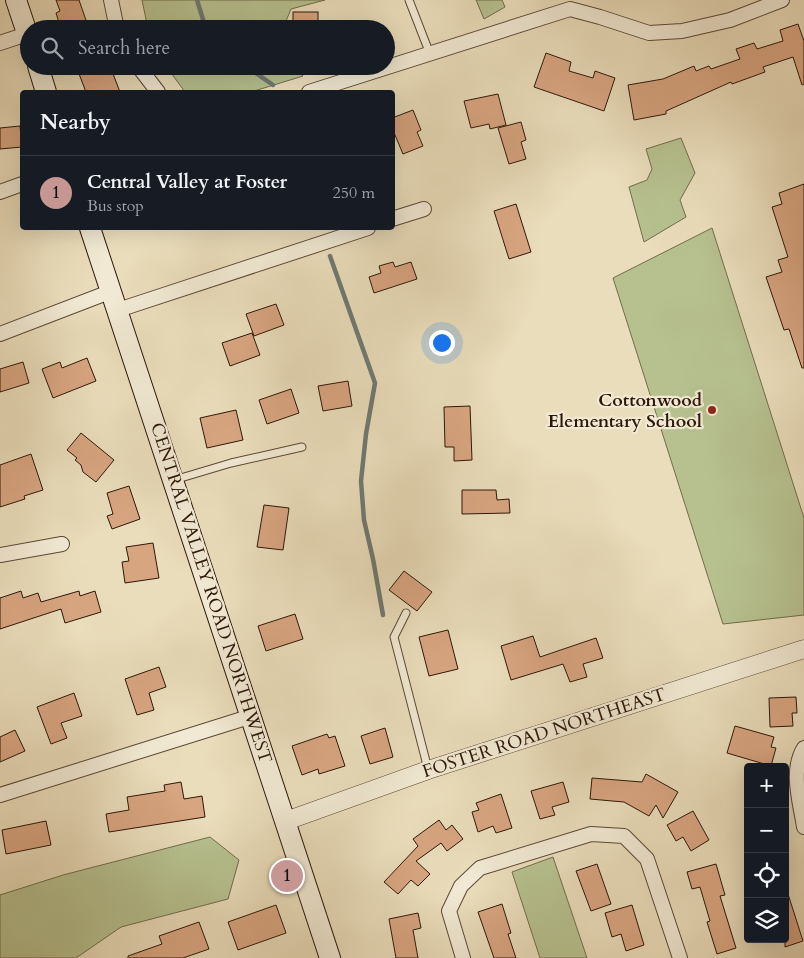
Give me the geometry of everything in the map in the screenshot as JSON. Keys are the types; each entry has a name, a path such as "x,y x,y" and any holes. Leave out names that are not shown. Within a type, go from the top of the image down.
{"main road":[{"path":"16,0 22,20"},
{"path":"41,75 45,90"},
{"name":"CENTRAL VALLEY ROAD NORTHWEST","path":"91,230 330,958"}],"street":[{"path":"111,0 115,20"},
{"path":"395,65 570,5 650,33 682,31 730,20 782,0"},
{"path":"0,43 20,39"},
{"path":"145,75 156,90"},
{"path":"315,90 363,75"},
{"path":"0,192 20,185"},
{"path":"395,218 424,209"},
{"path":"0,334 361,230"},
{"path":"0,555 62,544"},
{"name":"FOSTER ROAD NORTHEAST","path":"286,820 428,770 804,649"},
{"path":"0,795 252,716"},
{"path":"804,748 799,755 796,775 804,826"},
{"path":"463,958 449,911 461,886 480,868 591,834 624,836 647,859 680,958"}],"lane":[{"path":"410,0 430,54"},
{"path":"174,480 231,463 302,446"},
{"path":"406,613 394,637 428,770"}],"green space":[{"path":"142,0 325,0 291,9 286,20 146,20"},
{"path":"476,0 502,0 505,7 484,19"},
{"path":"173,75 303,76 258,90 184,90"},
{"path":"681,138 695,173 680,200 686,217 644,242 629,187 647,180 652,169 646,149"},
{"path":"712,228 804,518 804,615 723,624 613,278"},
{"path":"210,837 239,860 228,899 121,927 76,958 0,958 0,895 63,875"},
{"path":"553,857 587,958 540,958 512,872"}],"building":[{"path":"56,0 79,0 86,20 58,20 56,13 60,11"},
{"path":"293,12 318,12 318,20 293,20"},
{"path":"798,24 804,41 804,84 802,85 793,57 763,67 765,72 732,84 731,82 666,111 666,114 634,120 628,85 663,79 694,66 696,71 709,66 711,69 740,59 736,49 754,43 757,49 783,41 780,30"},
{"path":"546,53 571,62 569,71 593,78 595,71 615,78 604,111 534,87"},
{"path":"79,75 113,75 119,90 85,90"},
{"path":"498,94 506,125 490,129 489,124 471,128 464,101"},
{"path":"413,110 421,130 417,132 423,146 403,154 395,135 395,117"},
{"path":"521,122 526,140 521,142 526,159 509,164 498,128"},
{"path":"20,126 20,147 0,149 0,128"},
{"path":"804,184 804,368 802,368 789,329 784,330 766,277 782,272 778,260 788,257 772,207 782,204 779,193"},
{"path":"516,204 531,252 509,259 494,211"},
{"path":"393,262 395,267 411,262 417,279 374,293 369,277 381,273 379,266"},
{"path":"276,304 284,325 254,336 246,314"},
{"path":"252,333 260,355 230,366 222,343"},
{"path":"87,358 96,381 53,398 42,369 60,362 62,368"},
{"path":"23,362 29,383 0,392 0,369"},
{"path":"348,381 352,406 323,411 318,386"},
{"path":"291,389 299,413 267,424 259,400"},
{"path":"470,406 472,460 454,461 454,447 445,447 444,407"},
{"path":"236,410 243,440 207,448 200,418"},
{"path":"81,433 114,460 96,482 83,472 81,465 75,460 77,458 67,450"},
{"path":"31,454 43,490 24,496 25,499 0,507 0,465"},
{"path":"129,486 140,519 112,529 107,516 113,514 107,493"},
{"path":"462,490 496,490 497,500 509,499 510,513 462,514"},
{"path":"264,505 289,508 283,550 257,547"},
{"path":"153,543 159,578 125,583 122,562 129,561 126,547"},
{"path":"404,571 432,592 417,611 389,590"},
{"path":"21,591 23,598 38,593 41,602 79,591 80,596 95,591 101,612 65,623 61,609 0,629 0,598"},
{"path":"295,614 303,639 266,651 258,626"},
{"path":"448,630 458,669 429,676 419,637"},
{"path":"533,636 540,657 596,638 603,658 583,664 587,677 570,682 563,664 511,680 501,646"},
{"path":"159,667 166,687 149,693 154,710 137,715 125,679"},
{"path":"74,693 82,716 61,723 67,738 51,744 37,707"},
{"path":"796,697 797,713 792,713 793,726 770,727 769,698"},
{"path":"735,726 774,737 771,747 776,748 772,763 761,763 727,753"},
{"path":"385,728 393,757 370,764 361,736"},
{"path":"15,730 25,751 0,762 0,737"},
{"path":"327,734 329,738 335,736 345,766 319,774 318,769 302,775 292,746"},
{"path":"646,774 678,792 663,818 656,805 649,816 624,802 590,799 592,778 642,782"},
{"path":"181,782 184,799 202,796 205,817 109,832 106,814 129,810 127,797 165,791 164,785"},
{"path":"563,782 569,802 552,807 555,815 540,819 531,791"},
{"path":"501,794 512,828 496,833 493,826 478,832 472,812 479,810 476,803"},
{"path":"693,811 709,840 691,851 683,837 676,841 667,825"},
{"path":"439,820 446,830 452,825 463,839 447,851 441,843 416,861 430,874 418,886 411,880 398,894 384,882 418,846 413,839"},
{"path":"46,821 51,845 6,854 2,830"},
{"path":"597,864 611,904 591,911 576,871"},
{"path":"716,864 725,895 720,896 736,948 717,954 707,922 710,921 700,887 692,889 687,872"},
{"path":"789,897 803,941 785,947 785,943 789,943"},
{"path":"502,904 511,933 508,934 516,958 494,958 478,912"},
{"path":"276,905 286,933 238,950 228,922"},
{"path":"632,905 644,945 626,951 621,934 612,937 605,913"},
{"path":"418,913 421,928 413,930 418,958 396,958 389,919"},
{"path":"199,922 209,949 183,958 128,958 128,956 162,944 159,936"}],"waterway":[{"path":"197,0 203,20"},
{"path":"259,75 273,85"},
{"path":"330,256 375,383 366,434 361,481 364,520 383,615"}],"place":[{"name":"Cottonwood Elementary School","path":"712,410"},
{"name":"Central Valley at Foster","path":"287,876"}]}
